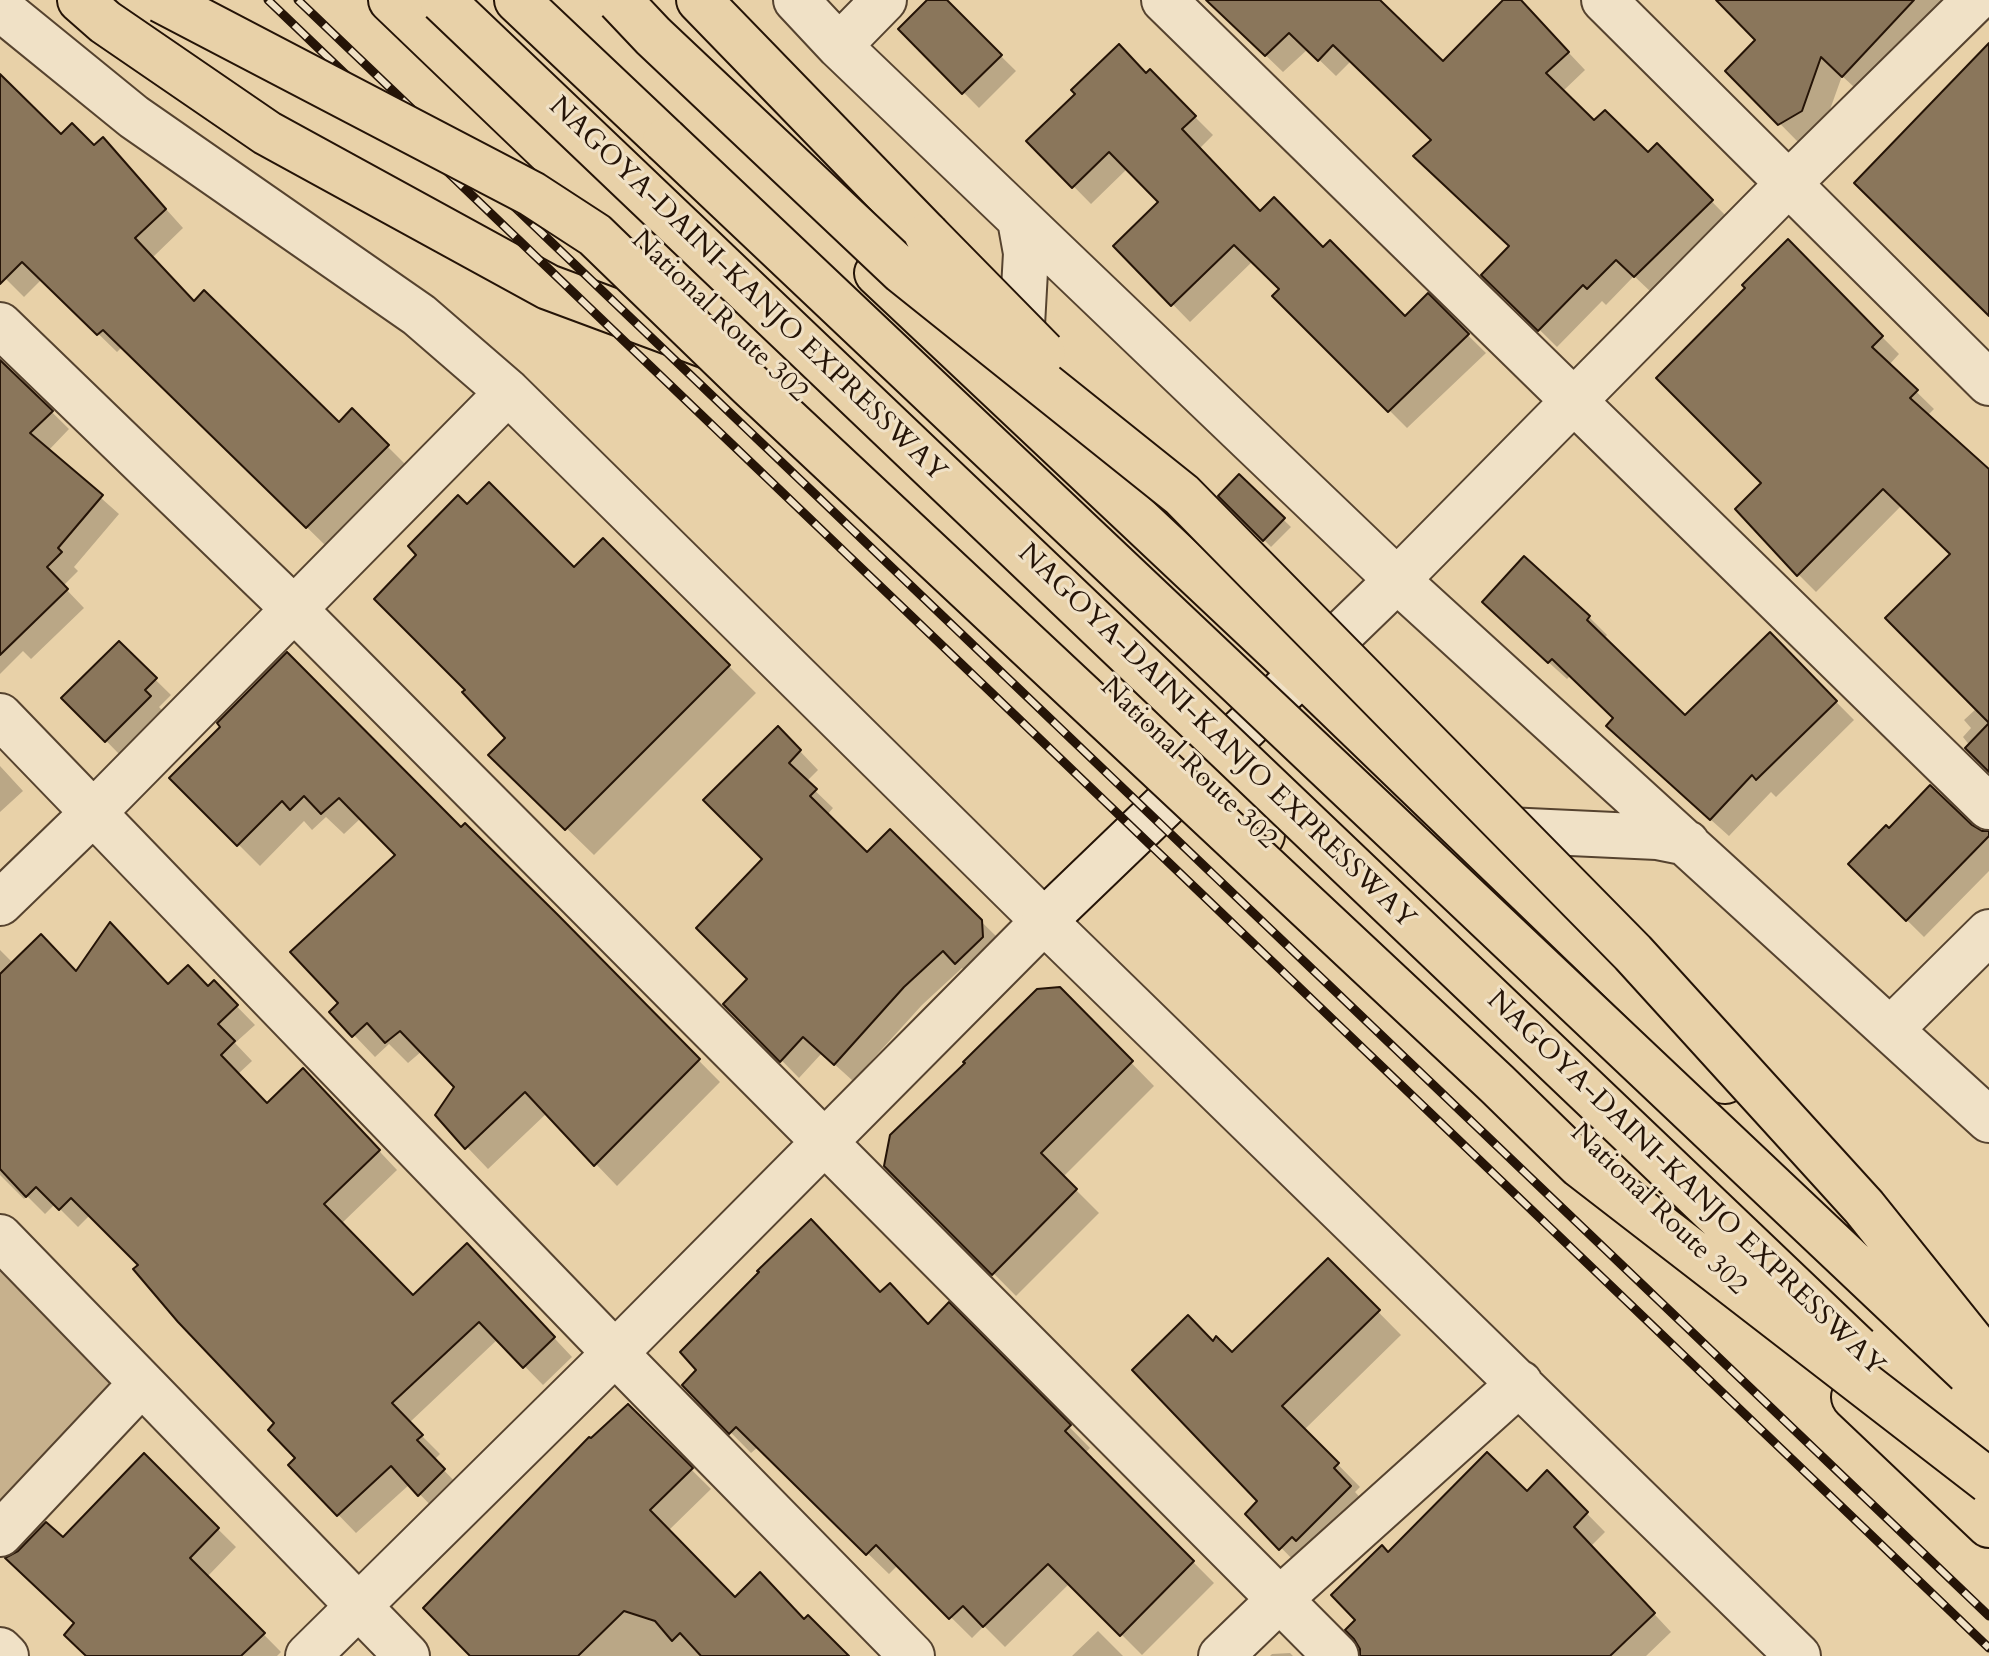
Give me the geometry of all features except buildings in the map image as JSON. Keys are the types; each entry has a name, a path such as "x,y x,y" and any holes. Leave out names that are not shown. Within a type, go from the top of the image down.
{"highway":[{"path":"80,0 105,22 267,133 548,287 777,372"},
{"path":"161,0 532,194 595,235 750,385 1580,1165 1989,1481"},
{"name":"National Route 302","path":"391,0 1198,774 1989,1525"},
{"path":"421,0 516,70"},
{"name":"NAGOYA-DAINI-KANJO EXPRESSWAY","path":"442,0 1989,1474"},
{"name":"NAGOYA-DAINI-KANJO EXPRESSWAY","path":"517,0 1989,1392"},
{"path":"592,0 1302,673 1989,1336"},
{"path":"619,0 653,36 902,271 1182,495"},
{"path":"628,0 877,273"},
{"path":"699,0 1633,953 1864,1207 1989,1363"}],"street":[{"path":"796,0 839,46 1397,580 1989,1120"},
{"path":"839,46 884,0"},
{"path":"1164,0 1989,807"},
{"path":"1604,0 1989,383"},
{"path":"308,1656 615,1353 1044,921 1397,580 1573,399 1975,0"},
{"path":"8,29 419,315 508,392 1044,921 1798,1656"},
{"path":"1017,404 1026,253 1020,220"},
{"path":"0,325 294,609 1336,1656"},
{"path":"0,903 94,812 508,392"},
{"path":"0,716 912,1656"},
{"path":"1462,828 1657,837 1687,843"},
{"path":"1891,1029 1989,932"},
{"path":"0,1237 407,1656"},
{"path":"1221,1656 1520,1383"},
{"path":"0,1534 141,1384"},
{"path":"0,1650 6,1656"}],"shaded area":[{"path":"0,1265 123,1391 0,1516"}],"railway":[{"path":"268,0 1989,1648"},
{"path":"298,0 1989,1616"}]}
